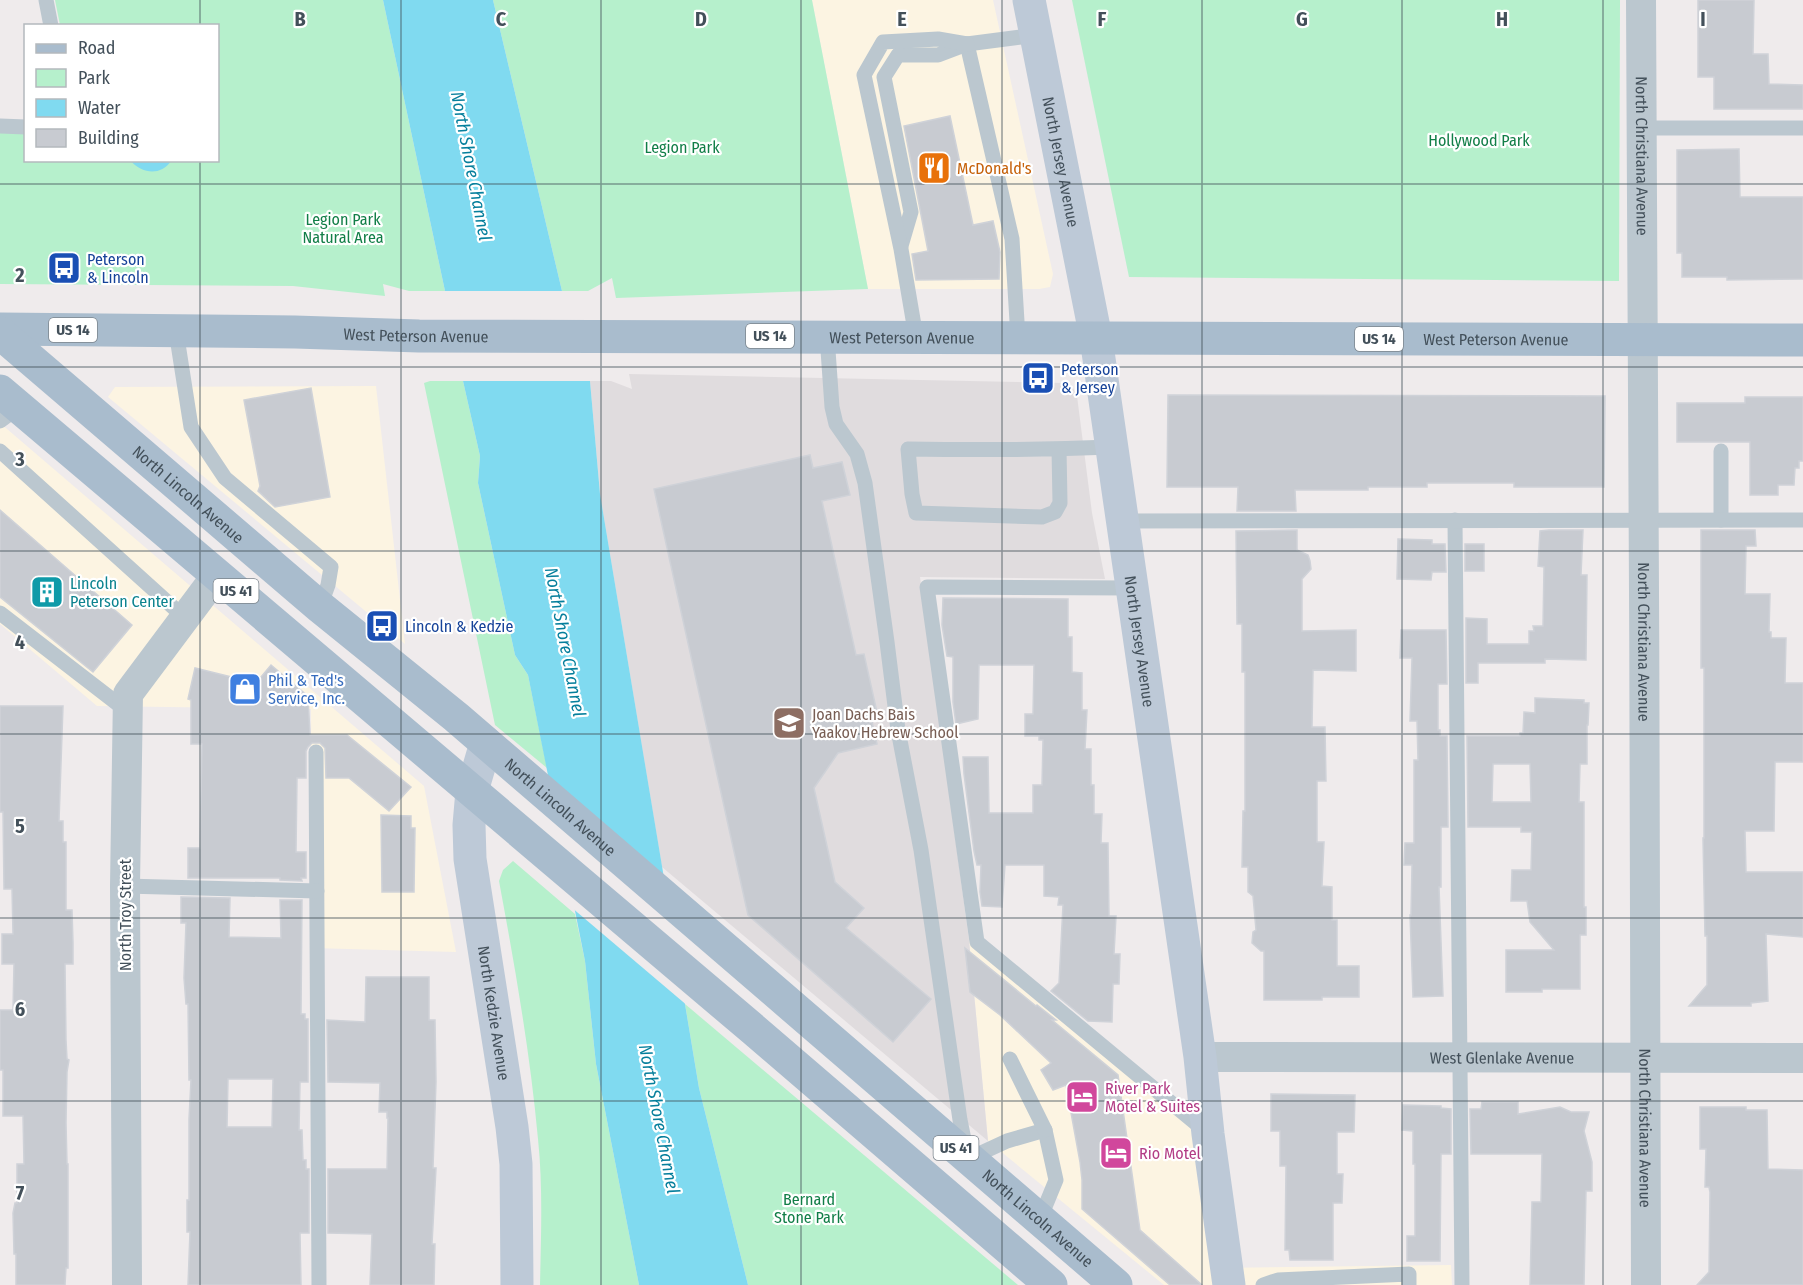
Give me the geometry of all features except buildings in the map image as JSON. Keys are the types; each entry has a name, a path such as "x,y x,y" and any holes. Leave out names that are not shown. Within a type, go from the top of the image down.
{"main road":[{"name":"North Jersey Avenue","path":"1029,0 1096,338 1200,1057 1229,1285"},
{"name":"West Peterson Avenue","path":"0,331 599,337 1803,340"},
{"name":"North Lincoln Avenue","path":"0,331 320,607 486,743 1116,1285"},
{"name":"US 41","path":"6,406 217,575 1051,1285"},
{"name":"North Kedzie Avenue","path":"486,743 472,791 469,825 470,859 512,1127 516,1164 517,1285"}],"street":[{"name":"North Christiana Avenue","path":"1641,0 1646,1285"},
{"name":"North Troy Street","path":"127,1285 124,886 128,694 217,575"},
{"name":"West Glenlake Avenue","path":"1200,1057 1803,1058"}],"lane":[{"path":"46,0 51,24"},
{"path":"916,337 901,249 911,212 884,77 898,55 938,56 967,44 1035,34"},
{"path":"967,44 1012,239 1018,338"},
{"path":"0,126 24,127"},
{"path":"1642,128 1803,128"},
{"path":"176,331 191,427 225,478 330,567 328,585 320,607"},
{"path":"827,336 832,407 836,424 857,454 865,483 898,730 921,850 960,1120 968,1159 1006,1142 1045,1130"},
{"path":"1059,449 1060,503 1055,512 1042,518 916,513 908,449 1111,447"},
{"path":"0,451 185,618"},
{"path":"1721,451 1721,520"},
{"path":"1455,520 1462,1285"},
{"path":"1122,521 1803,520"},
{"path":"1132,588 927,587 977,942 1208,1134"},
{"path":"0,613 127,711"},
{"path":"316,752 320,1285"},
{"path":"124,886 317,891"},
{"path":"1010,1059 1045,1130 1056,1180 1040,1219"},
{"path":"1263,1285 1278,1280 1409,1274 1409,1285"}],"shaded area":[{"path":"812,0 993,0 1053,274 1050,287 1039,289 868,289"},
{"name":"Joan Dachs Bais Yaakov Hebrew School","path":"629,374 1064,383 1072,386 1077,396 1092,513 1105,579 920,577 969,940 988,1141 662,867 600,494 590,381 611,381 632,389"},
{"path":"376,386 405,644 108,397 115,387"},
{"path":"0,423 424,786 456,952 312,948 311,709 97,706 0,624"},
{"path":"969,940 1201,1133 1217,1268 1451,1265 1452,1285 1164,1285 988,1141"}],"green space":[{"name":"Legion Park Natural Area","path":"55,0 383,0 445,291 409,291 383,284 385,296 293,286 0,284 0,133 24,133 24,162 219,162 219,24 60,24"},
{"name":"Legion Park","path":"493,0 812,0 868,289 616,298 612,278 588,291 562,291"},
{"name":"Hollywood Park","path":"1072,0 1620,0 1619,281 1129,277"},
{"path":"463,381 480,456 478,483 515,655 528,675 547,768 495,725 424,383"},
{"path":"513,861 575,914 585,961 596,1064 639,1285 540,1285 540,1157 522,1010 499,881 503,870"},
{"name":"Bernard Stone Park","path":"685,1004 1018,1285 748,1285 699,1088"}],"water":[{"name":"North Shore Channel","path":"383,0 493,0 562,291 532,291 552,381 590,381 600,494 699,1088 748,1285 639,1285 596,1064 585,961 528,675 515,655 478,483 480,456 463,381 476,381 458,291 445,291"},
{"path":"132,162 170,162 162,169 151,172"}],"pier":[{"path":"442,291 565,291 562,294 536,294 554,378 591,378 593,381 460,381 473,378 456,294 444,294"},
{"path":"545,776 668,880 689,1007 571,907"}],"place":[{"name":"McDonald's","path":"934,168"},
{"name":"Peterson & Lincoln","path":"64,268"},
{"name":"Peterson & Jersey","path":"1038,378"},
{"name":"Lincoln Peterson Center","path":"47,592"},
{"name":"Lincoln & Kedzie","path":"382,626"},
{"name":"Phil & Ted's Service, Inc.","path":"245,689"},
{"name":"Joan Dachs Bais Yaakov Hebrew School","path":"789,723"},
{"name":"River Park Motel & Suites","path":"1082,1097"},
{"name":"Rio Motel","path":"1116,1153"}]}
